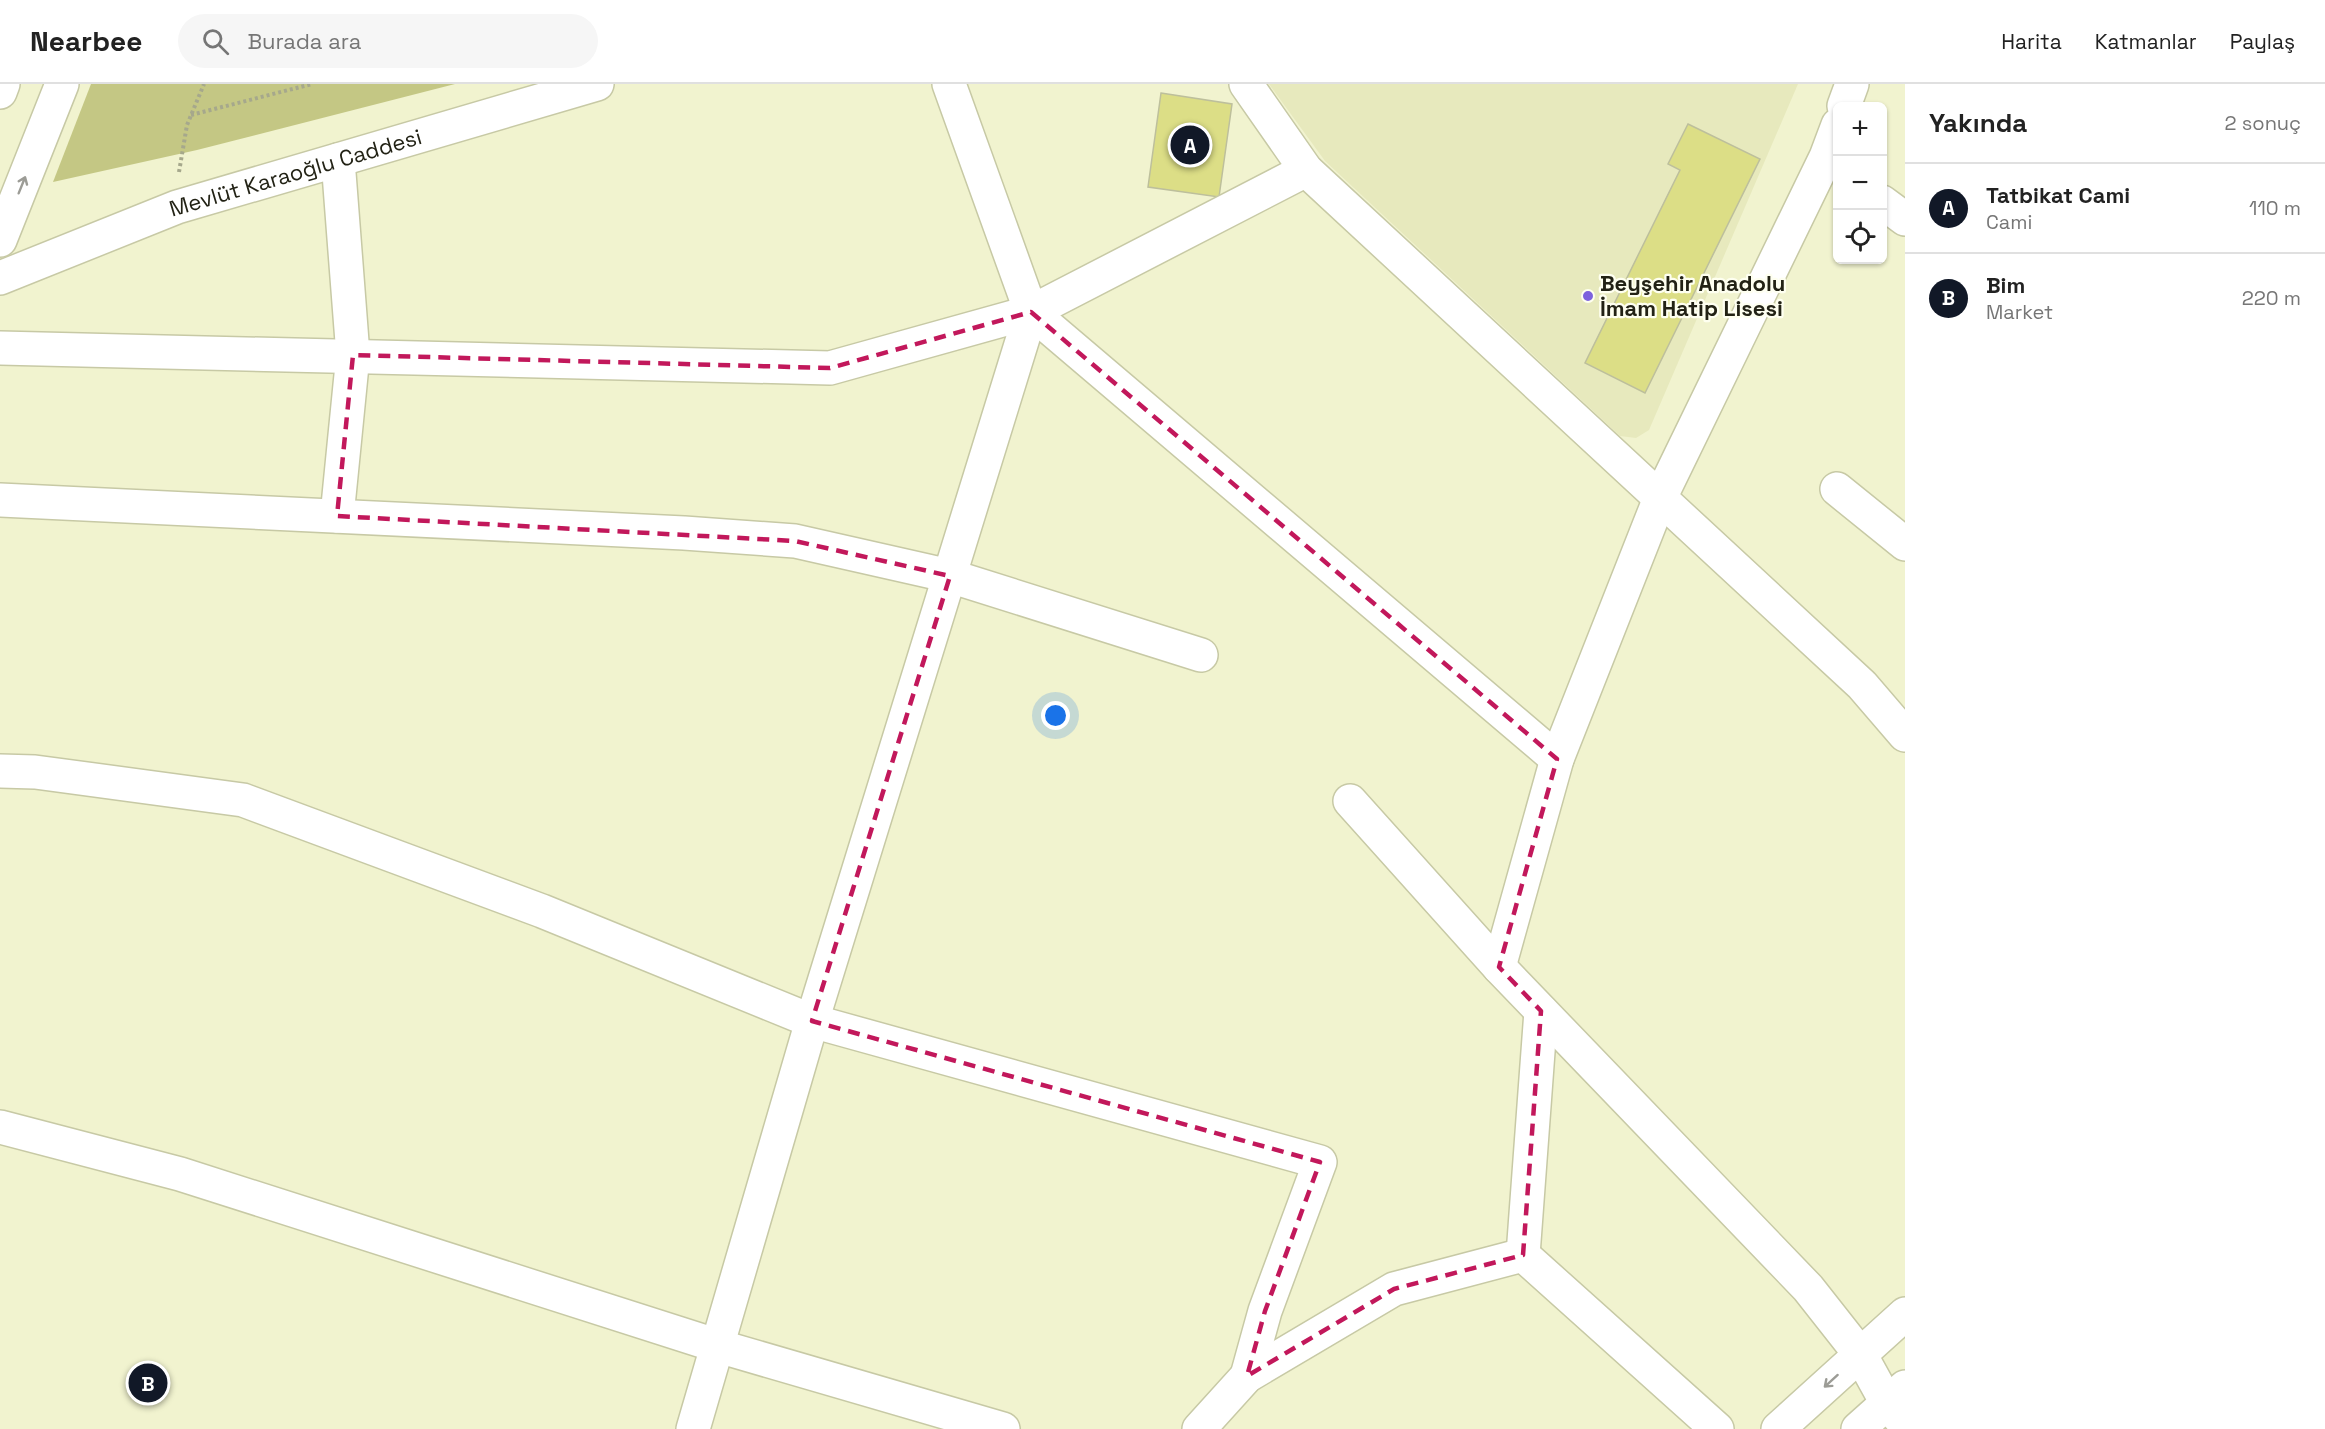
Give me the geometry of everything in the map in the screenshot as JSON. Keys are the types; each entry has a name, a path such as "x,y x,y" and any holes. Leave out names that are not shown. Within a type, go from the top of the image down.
{"street":[{"path":"0,92 3,84"},
{"path":"0,240 62,84"},
{"name":"Mevlüt Karaoğlu Caddesi","path":"0,278 177,207 597,84"},
{"path":"949,84 1031,312 1557,759"},
{"path":"1246,84 1306,170 1863,685 1905,735"},
{"path":"1845,102 1852,84"},
{"path":"337,516 353,356 338,160"},
{"path":"1499,967 1557,759 1660,498 1832,162"},
{"path":"0,348 830,368 1031,312 1306,170"},
{"path":"1887,206 1905,219"},
{"path":"693,1429 812,1021 1031,312"},
{"path":"1837,489 1905,544"},
{"path":"0,500 684,533 795,541 950,576 1201,655"},
{"path":"0,771 34,772 243,800 542,911 812,1021 1320,1162 1264,1311 1247,1376"},
{"path":"1350,801 1499,967 1809,1288 1899,1405 1858,1429"},
{"path":"1523,1255 1541,1011"},
{"path":"0,1127 180,1174 718,1346 1003,1429"},
{"path":"1199,1429 1247,1376 1394,1289 1523,1255"},
{"path":"1523,1255 1717,1429"},
{"path":"1778,1429 1905,1314"}],"path":[{"path":"177,207 180,162 190,116 204,84"},
{"path":"190,116 312,84"}],"highlighted area":[{"path":"1031,312 1557,759 1499,967 1541,1011 1523,1255 1394,1289 1247,1376 1265,1311 1320,1162 812,1021 950,576 795,541 337,516 353,355 830,368"}],"shaded area":[{"path":"91,84 455,84 197,150 53,182"},
{"name":"Beyşehir Anadolu İmam Hatip Lisesi","path":"1269,84 1798,84 1649,430 1636,438 1620,436 1325,161"}],"building":[{"path":"1161,93 1232,104 1219,197 1148,187"},
{"path":"1688,124 1760,159 1645,393 1585,363 1680,170 1668,164"}],"place":[{"name":"Tatbikat Cami","path":"1190,145"},
{"name":"Beyşehir Anadolu İmam Hatip Lisesi","path":"1588,296"},
{"name":"Bim","path":"148,1383"}]}
